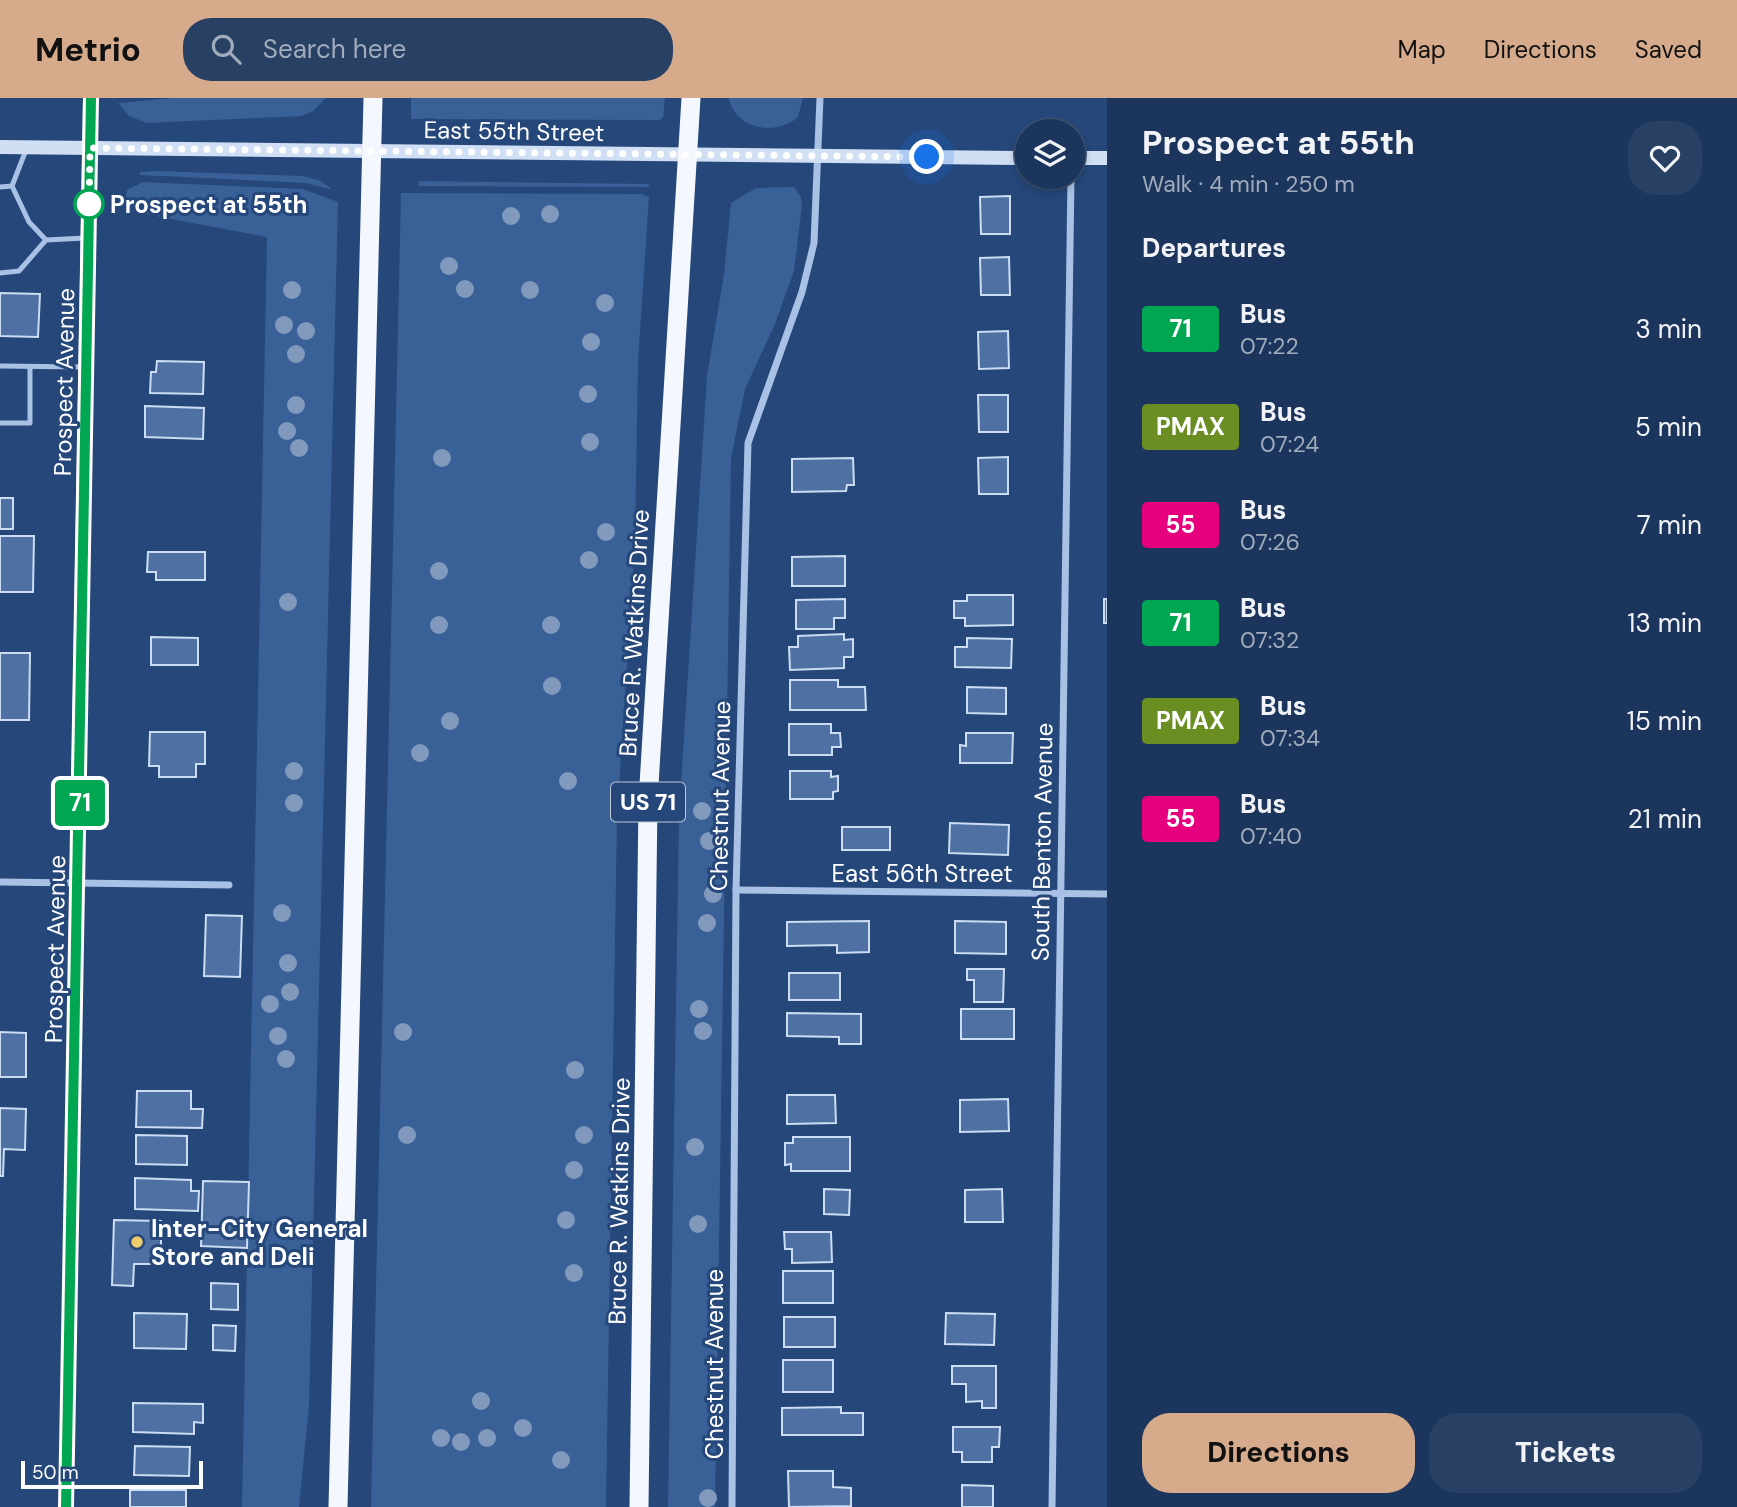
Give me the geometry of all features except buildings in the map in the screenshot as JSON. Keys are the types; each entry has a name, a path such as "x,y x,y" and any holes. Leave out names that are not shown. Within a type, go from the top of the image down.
{"highway":[{"path":"338,1507 373,98"},
{"name":"Bruce R. Watkins Drive","path":"639,1507 648,801 691,98"}],"main road":[{"name":"Prospect Avenue","path":"66,1507 79,883 90,98"},
{"name":"East 55th Street","path":"0,147 1015,158"},
{"path":"1085,158 1107,158"}],"street":[{"name":"Chestnut Avenue","path":"732,1507 736,890 748,443 802,292 814,243 820,156 820,98"},
{"name":"South Benton Avenue","path":"1052,1507 1071,189"},
{"path":"0,882 229,885"},
{"name":"East 56th Street","path":"736,890 1107,894"}],"lane":[{"path":"27,147 12,186 29,222 46,240"},
{"path":"0,187 12,186"},
{"path":"0,273 19,271 46,240 89,238"},
{"path":"0,366 86,367"},
{"path":"0,423 30,423 30,367"}],"shaded area":[{"path":"173,98 326,98 313,111 301,116 147,123 129,116 118,103"},
{"path":"411,98 665,98 663,117 660,120 411,119"},
{"path":"729,98 803,98 798,117 779,127 768,128 757,127 739,117 732,109"},
{"path":"140,172 303,176 321,181 333,190 306,183 140,175"},
{"path":"419,181 648,184 650,187 418,186"},
{"path":"143,182 303,189 338,202 309,1407 299,1507 242,1507 267,237 124,210 127,190"},
{"path":"794,187 801,197 802,205 794,271 775,324 745,389 731,458 715,1507 668,1507 679,815 707,376 724,274 731,203 756,188"},
{"path":"401,193 641,194 649,197 638,362 635,541 617,817 606,1507 371,1507"}],"bus line":[{"name":"71","path":"66,1507 91,98"}],"place":[{"name":"Prospect at 55th","path":"89,204"},
{"name":"Inter-City General Store and Deli","path":"137,1242"}],"route":[{"path":"89,204 89,212 90,148 927,157"}]}
